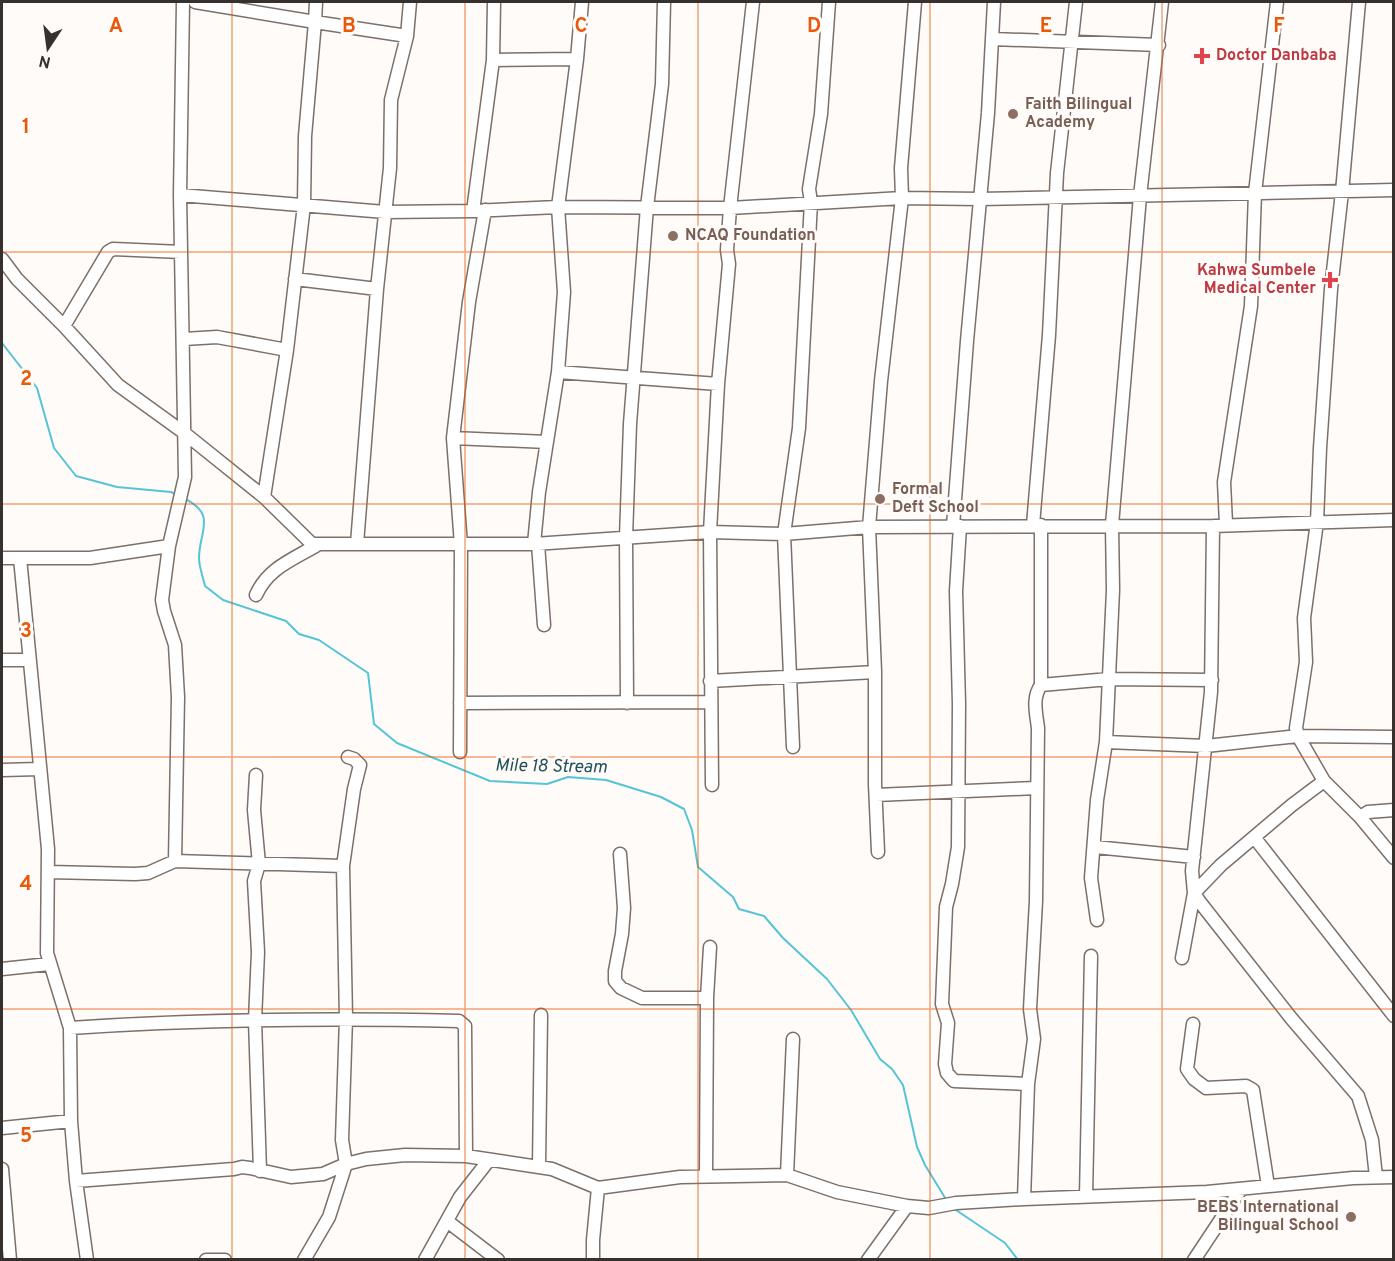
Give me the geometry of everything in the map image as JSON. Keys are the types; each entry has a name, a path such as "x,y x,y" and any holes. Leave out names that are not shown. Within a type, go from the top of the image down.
{"street":[{"path":"175,861 178,697 175,645 162,600 169,546 184,486 184,339 180,195 183,2"},
{"path":"195,2 407,36"},
{"path":"264,497 287,350 304,206 305,136 316,2"},
{"path":"357,544 377,289 390,168 390,100 407,36 410,2"},
{"path":"460,752 460,544 453,438 479,211 493,60 494,2"},
{"path":"544,625 536,544 547,442 558,372 564,292 558,207 582,2"},
{"path":"627,703 626,537 633,379 647,207 662,84 664,2"},
{"path":"712,785 710,532 718,384 729,264 727,250 730,208 753,2"},
{"path":"793,747 784,534 799,428 811,202 809,189 821,114 829,2"},
{"path":"878,852 875,672 869,527 881,381 902,198 901,168 915,2"},
{"path":"994,2 956,526 959,704 958,847 946,907 942,1004 948,1023 946,1073 954,1081 1028,1084"},
{"path":"1024,1199 1028,1084 1035,1033 1030,1003 1036,901 1038,728 1035,698 1041,685 1037,525 1058,173 1076,2"},
{"path":"1097,920 1091,878 1098,791 1106,742 1113,590 1112,525 1140,196 1159,45 1162,2"},
{"path":"1182,958 1194,893 1192,871 1212,680 1219,525 1251,306 1256,193 1277,2"},
{"path":"1359,2 1330,300 1317,522 1305,608 1306,662 1296,722 1298,736 1324,781 1360,817 1394,858"},
{"path":"992,39 1159,45"},
{"path":"493,60 577,59"},
{"path":"180,195 385,212 558,207 730,208 902,198 980,199 1394,190"},
{"path":"64,326 108,252 113,249 182,252"},
{"path":"2,259 17,279 118,385 183,432 264,497 308,542 317,545 536,544 710,532 784,534 869,527 1219,525 1394,520"},
{"path":"295,279 377,289"},
{"path":"184,339 218,337 287,350"},
{"path":"558,372 718,384"},
{"path":"453,438 547,442"},
{"path":"255,596 261,582 271,572 317,545"},
{"path":"2,558 90,558 169,546"},
{"path":"20,558 49,872 47,953 70,1028 71,1121 76,1181 87,1260"},
{"path":"2,660 29,660"},
{"path":"710,681 875,672"},
{"path":"1041,685 1109,679 1212,680"},
{"path":"460,703 711,702"},
{"path":"1106,742 1206,746 1298,736 1394,737"},
{"path":"304,1260 329,1217 346,1164 342,1140 346,1018 343,866 354,789 360,765 348,757"},
{"path":"2,770 39,769"},
{"path":"256,775 254,810 259,864 254,881 258,964 255,1020 260,1171"},
{"path":"1194,893 1221,865 1324,781"},
{"path":"876,795 1036,788"},
{"path":"1360,817 1368,812 1394,810"},
{"path":"1254,837 1394,1016"},
{"path":"1095,848 1194,856"},
{"path":"620,854 624,908 615,981 621,988 642,998 707,998"},
{"path":"49,872 148,873 175,861 343,866"},
{"path":"1194,893 1291,1018 1354,1091 1372,1140 1376,1177"},
{"path":"706,1176 707,998 710,947"},
{"path":"1086,1196 1091,956"},
{"path":"2,969 49,964"},
{"path":"539,1167 541,1015"},
{"path":"70,1028 163,1021 346,1018 459,1021 465,1026 466,1156"},
{"path":"1193,1024 1187,1069 1194,1080 1206,1088 1246,1086 1253,1090 1268,1186"},
{"path":"787,1175 793,1039"},
{"path":"2,1128 71,1121"},
{"path":"76,1181 234,1170 242,1167 291,1177 323,1174 346,1164 366,1159 398,1156 466,1156 539,1167 562,1173 598,1188 668,1178 787,1175 837,1192 929,1208 950,1204 1024,1199 1207,1192 1394,1177"},
{"path":"425,1260 460,1197 489,1160"},
{"path":"2,1169 10,1260"},
{"path":"593,1260 598,1188"},
{"path":"1194,1260 1241,1189"},
{"path":"868,1260 907,1206"},
{"path":"447,1221 498,1260"},
{"path":"206,1260 225,1260"}],"waterway":[{"name":"Mile 18 Stream","path":"2,343 37,388 54,448 76,476 117,487 175,494"},
{"name":"Mile 18 Stream","path":"183,498 194,504 203,517 199,558 205,586 223,600 286,621 299,634 319,640 368,673 374,724 397,743 490,781 547,784 568,777 606,780 661,797 684,809 692,830 698,867 733,897 739,909 764,916 783,938 827,979 851,1010 880,1059 892,1069 903,1085 917,1147 947,1201"},
{"name":"Mile 18 Stream","path":"953,1208 1005,1243 1018,1260"}],"place":[{"name":"Doctor Danbaba","path":"1202,56"},
{"name":"Faith Bilingual Academy","path":"1013,114"},
{"name":"NCAQ Foundation","path":"673,236"},
{"name":"Kahwa Sumbele Medical Center","path":"1330,280"},
{"name":"Formal Deft School","path":"880,499"},
{"name":"BEBS International Bilingual School","path":"1351,1217"}]}
